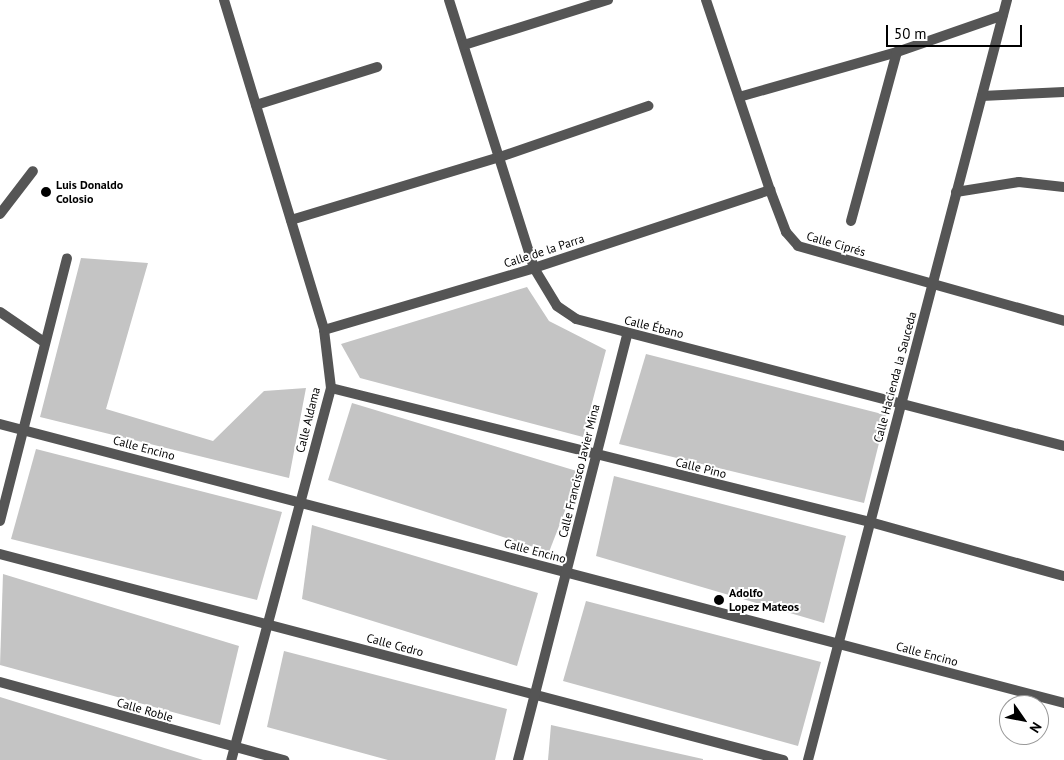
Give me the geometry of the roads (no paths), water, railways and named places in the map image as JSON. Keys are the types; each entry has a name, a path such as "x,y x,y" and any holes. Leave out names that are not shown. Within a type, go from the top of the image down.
{"street":[{"name":"Calle Aldama","path":"224,0 324,330 331,388 231,760"},
{"name":"Calle Ébano","path":"450,0 534,268 546,293 570,315 628,333 902,402 1064,446"},
{"path":"464,45 608,0"},
{"name":"Calle Ciprés","path":"706,0 770,190 786,232 798,246 1064,321"},
{"name":"Calle Hacienda la Sauceda","path":"808,760 1007,0"},
{"path":"739,97 897,52 1003,15"},
{"path":"851,221 897,52"},
{"path":"256,105 377,67"},
{"path":"982,96 1064,92"},
{"path":"291,220 500,157 648,106"},
{"path":"0,214 33,171"},
{"path":"956,192 1019,182 1064,187"},
{"name":"Calle de la Parra","path":"324,330 534,268 770,190"},
{"path":"0,521 44,342 67,258"},
{"path":"0,312 44,342"},
{"name":"Calle Francisco Javier Mina","path":"518,760 628,333"},
{"name":"Calle Pino","path":"331,388 870,522 1064,576"},
{"name":"Calle Encino","path":"0,424 1064,703"},
{"name":"Calle Cedro","path":"0,554 784,760"},
{"name":"Calle Roble","path":"0,682 284,760"}],"place":[{"name":"Luis Donaldo Colosio","path":"46,192"},
{"name":"Adolfo Lopez Mateos","path":"719,600"}]}
